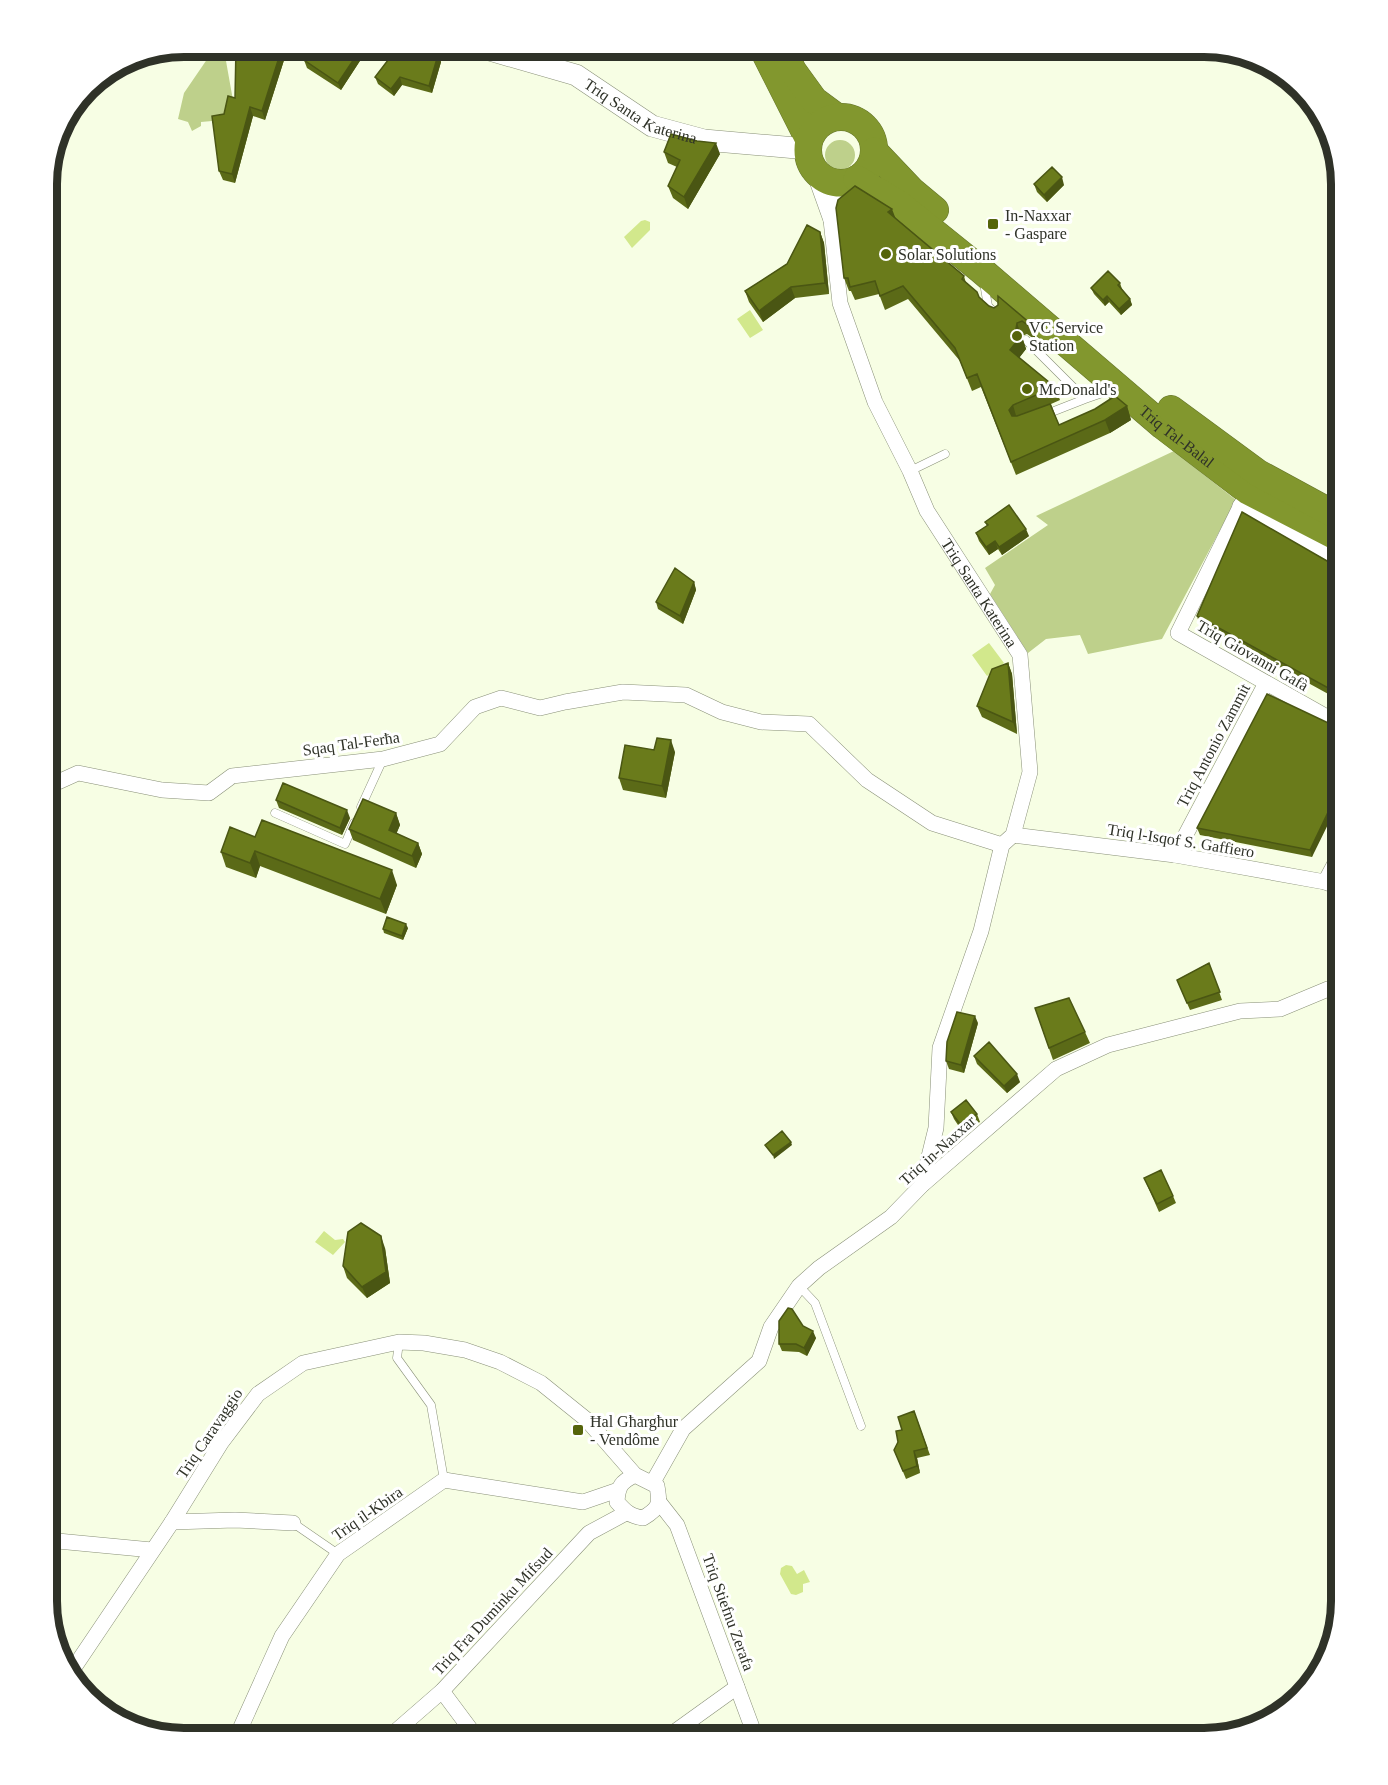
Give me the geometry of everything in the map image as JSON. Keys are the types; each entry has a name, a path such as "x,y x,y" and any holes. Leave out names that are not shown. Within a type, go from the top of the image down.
{"highway":[{"name":"Triq Tal-Balal","path":"767,57 822,177 829,181 849,181 900,204 981,270 1163,426 1244,499 1331,535"},
{"name":"Triq Tal-Balal","path":"786,57 792,71 814,100 837,117 851,119 864,127 873,142 874,151 911,190 1172,410 1258,473 1331,513"},
{"path":"809,151 819,125 837,117"},
{"path":"849,181 869,168 874,151"}],"main road":[{"name":"Triq Santa Katerina","path":"514,57 576,75 652,126 704,140 809,151"}],"street":[{"name":"Triq Santa Katerina","path":"809,151 831,220 840,303 875,402 910,471 927,511 1020,655 1030,772 981,931 940,1048 936,1128 921,1185"},
{"name":"Triq Santa Katerina","path":"831,220 849,181"},
{"path":"1244,499 1331,553"},
{"name":"Triq Giovanni Gafà","path":"1244,499 1178,633 1331,719"},
{"name":"Triq Antonio Zammit","path":"1175,855 1266,683"},
{"name":"Sqaq Tal-Ferħa","path":"57,782 78,773 162,790 209,793 232,776 383,759 440,744 475,707 501,698 540,708 623,692 686,695 722,712 761,722 809,724 867,780 932,823 1008,840"},
{"name":"Triq l-Isqof S. Gaffiero","path":"1008,840 1175,855 1331,884"},
{"path":"1325,882 1331,871"},
{"name":"Triq in-Naxxar","path":"653,1482 683,1429 759,1360 771,1327 799,1286 819,1268 891,1217 921,1185 1056,1069 1108,1045 1240,1011 1280,1009 1331,989"},
{"name":"Triq Caravaggio","path":"75,1666 172,1522 221,1443 258,1394 303,1363 399,1342 424,1343 465,1350 500,1362 541,1383 587,1420 635,1475"},
{"path":"635,1475 657,1485 659,1502 655,1511 643,1518 626,1513 617,1502 618,1490 624,1481 635,1475"},
{"path":"444,1480 583,1502 618,1490"},
{"name":"Triq il-Kbira","path":"241,1728 282,1636 338,1554 444,1480"},
{"name":"Triq Stiefnu Zerafa","path":"659,1502 677,1525 752,1728"},
{"name":"Triq Fra Duminku Mifsud","path":"399,1728 442,1691 590,1533 626,1513"},
{"path":"172,1522 235,1520 292,1523"},
{"path":"57,1541 152,1550"},
{"path":"680,1728 737,1687"},
{"path":"442,1691 470,1728"}],"lane":[{"path":"981,270 988,306 998,315"},
{"path":"1026,340 1085,399"},
{"path":"1031,420 1118,388"},
{"path":"910,471 945,454"},
{"path":"275,813 345,844 383,759"},
{"path":"799,1286 815,1303 861,1426"},
{"path":"399,1342 398,1358 431,1405 444,1480"},
{"path":"292,1523 338,1554"}],"shaded area":[{"path":"209,57 220,57 226,61 234,106 223,120 201,122 201,126 192,131 188,122 178,119 184,93"},
{"path":"840,140 851,144 855,155 851,166 840,170 829,166 825,155 829,144"},
{"path":"645,220 650,222 650,230 632,248 624,237"},
{"path":"750,310 763,330 750,338 737,319"},
{"path":"1174,451 1236,500 1162,639 1088,654 1080,635 1046,639 1028,653 990,594 995,585 985,568 1048,525 1036,516"},
{"path":"989,643 1004,663 987,676 972,655"},
{"path":"324,1231 335,1240 343,1239 345,1242 333,1255 315,1242"},
{"path":"786,1565 792,1566 797,1574 804,1570 810,1582 803,1584 803,1592 796,1595 791,1594 780,1574 781,1568"}],"building":[{"path":"236,57 279,57 262,111 250,107 232,174 219,171 212,116 224,114 228,96 235,98"},
{"path":"306,57 355,57 338,83 304,60"},
{"path":"390,57 437,57 429,86 400,77 391,89 375,77"},
{"path":"671,134 716,143 684,197 668,186 680,160 664,152"},
{"path":"1052,167 1062,177 1044,195 1034,184"},
{"path":"855,186 892,209 888,212 964,276 962,279 989,306 994,308 998,305 998,296 1031,324 1029,326 1022,321 1017,323 1016,329 1021,336 1010,350 1055,387 1013,405 1009,410 1012,416 1050,404 1059,425 1095,409 1115,396 1127,406 1105,420 1011,462 977,374 967,378 955,348 903,286 880,296 875,281 850,287 848,278 844,278 836,208 838,200"},
{"path":"807,225 820,232 825,283 791,287 759,311 745,291 787,264"},
{"path":"1108,271 1120,283 1118,285 1130,299 1119,309 1107,296 1103,300 1091,288"},
{"path":"1009,505 1026,529 999,547 995,541 986,547 976,533 988,525 985,522"},
{"path":"1242,512 1331,563 1331,690 1197,616"},
{"path":"675,568 694,582 680,616 656,602"},
{"path":"1008,663 1013,722 977,706 992,669"},
{"path":"1267,694 1331,724 1331,806 1310,850 1197,828"},
{"path":"657,738 671,740 662,786 619,778 625,745 654,750"},
{"path":"283,783 347,810 340,828 276,800"},
{"path":"363,799 396,813 389,830 418,843 412,856 349,829"},
{"path":"262,820 392,870 380,899 255,851 250,863 221,852 230,827 255,837"},
{"path":"387,917 406,924 402,936 383,929"},
{"path":"1209,963 1220,992 1187,1003 1177,980"},
{"path":"1069,998 1085,1032 1049,1048 1035,1008"},
{"path":"957,1012 975,1016 961,1065 946,1061 947,1042"},
{"path":"989,1042 1017,1074 1004,1086 974,1056"},
{"path":"966,1100 977,1114 960,1124 951,1112"},
{"path":"782,1131 791,1142 773,1155 765,1145"},
{"path":"1161,1170 1173,1196 1157,1204 1144,1178"},
{"path":"361,1223 381,1236 386,1272 362,1287 343,1266 348,1232"},
{"path":"788,1308 792,1309 803,1326 813,1331 804,1348 796,1344 779,1344 779,1321"},
{"path":"914,1411 927,1448 914,1451 917,1466 903,1471 894,1450 898,1442 896,1431 902,1430 898,1417"}],"place":[{"name":"In-Naxxar - Gaspare","path":"993,224"},
{"name":"Solar Solutions","path":"886,254"},
{"name":"VC Service Station","path":"1017,336"},
{"name":"McDonald's","path":"1027,389"},
{"name":"Ħal Għargħur - Vendôme","path":"578,1430"}]}
